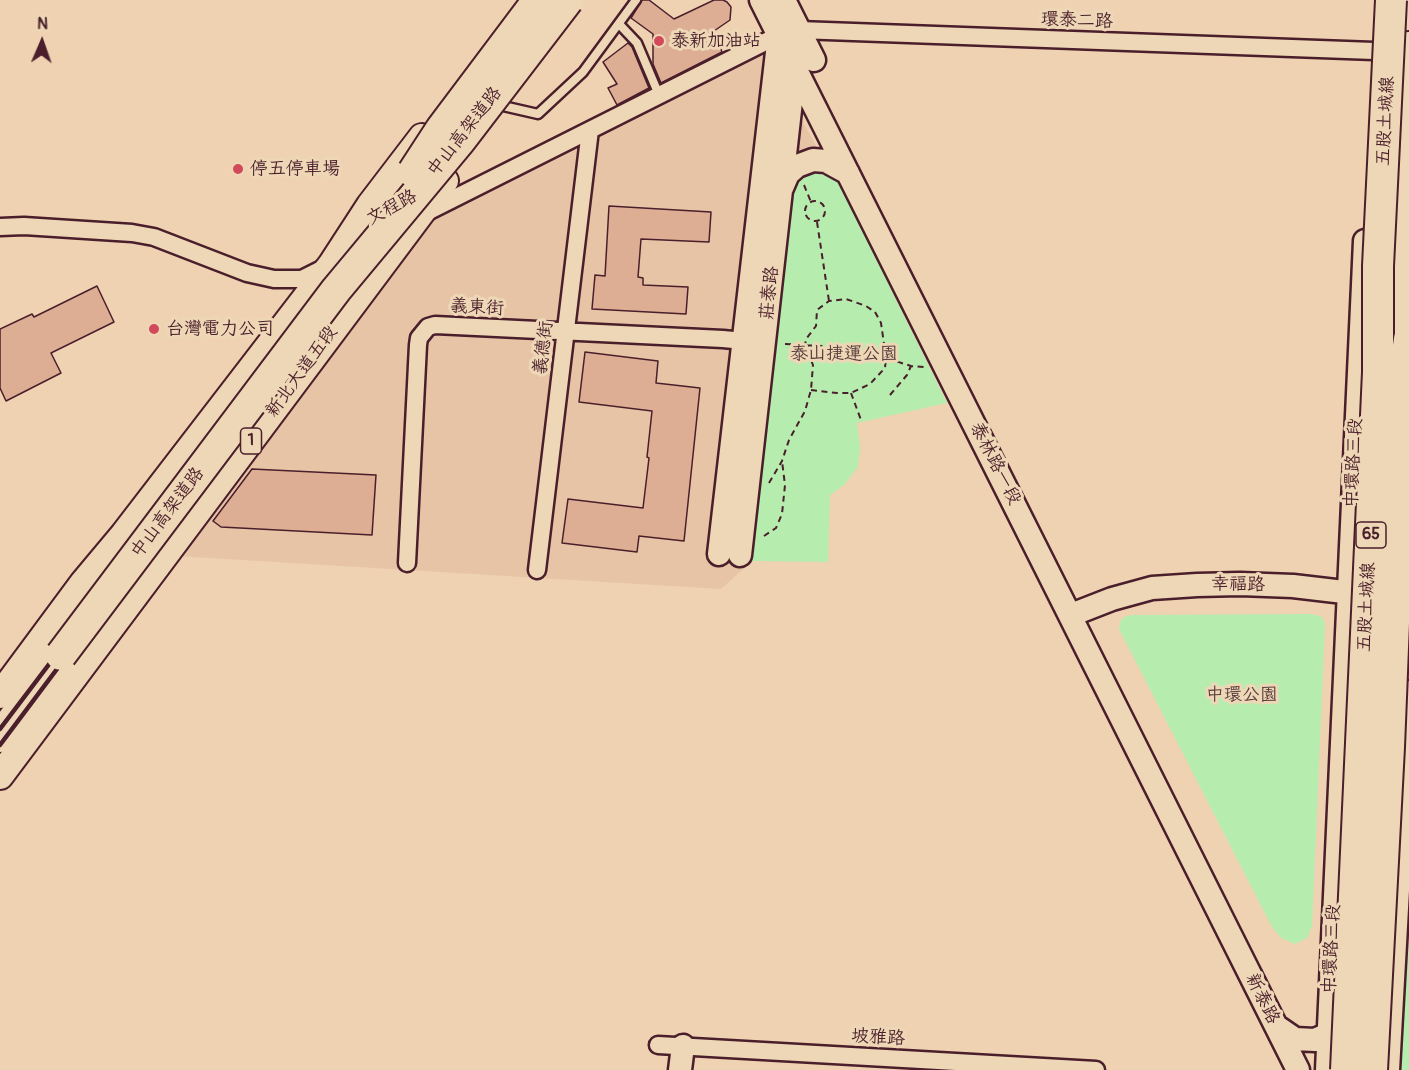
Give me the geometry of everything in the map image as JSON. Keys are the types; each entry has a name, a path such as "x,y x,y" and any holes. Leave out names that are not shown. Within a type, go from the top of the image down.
{"highway":[{"name":"中山高架道路","path":"0,737 441,129 538,0"},
{"name":"中山高架道路","path":"334,277 460,141 568,0"},
{"name":"五股土城線","path":"1372,1070 1389,747 1391,373 1378,266 1391,0"},
{"path":"1391,373 1409,47"},
{"name":"五股土城線","path":"1346,1070 1391,373 1409,339"}],"main road":[{"name":"1","path":"0,695 83,583 334,277 370,205 525,0"},
{"name":"新北大道五段","path":"0,776 417,216 585,0"},
{"path":"506,25 505,39 514,52 521,55 543,55"},
{"path":"112,548 138,547 148,552 151,562 143,586"}],"street":[{"name":"泰林路一段","path":"761,0 789,32 805,64 848,173 1227,928"},
{"name":"泰林路一段","path":"784,0 789,32"},
{"name":"中環路三段","path":"1326,1070 1376,0"},
{"name":"文程路","path":"0,227 24,226 132,233 154,237 247,273 274,279 334,277 417,216 789,32"},
{"name":"環泰二路","path":"789,32 1374,51"},
{"name":"莊泰路","path":"764,342 789,32"},
{"name":"莊泰路","path":"729,554 764,342 781,190 805,64"},
{"name":"義德街","path":"537,570 590,130"},
{"path":"781,190 788,174 797,166 813,160 826,161 848,173"},
{"name":"義東街","path":"406,563 418,345 423,331 428,327 435,325 764,342"},
{"name":"幸福路","path":"1071,615 1112,599 1152,588 1174,586 1240,584 1347,592 1409,603"},
{"path":"1388,1070 1409,692"},
{"name":"新泰路","path":"1227,928 1298,1070"},
{"path":"1276,1026 1295,1039 1315,1040 1328,1034"},
{"name":"坡雅路","path":"658,1045 975,1066 1096,1070"},
{"path":"680,1070 683,1046"}],"lane":[{"path":"503,106 538,114 584,72 636,0"},
{"path":"619,24 637,43 658,95"}],"path":[{"path":"804,184 812,201"},
{"path":"812,201 806,206 805,213 808,218 817,222"},
{"path":"812,201 822,203 826,209 825,216 817,222"},
{"path":"817,222 829,301"},
{"path":"769,483 805,411 811,390 813,365 805,345 806,339 816,326 817,310 829,301 846,300 866,306 875,312 881,323 886,358 885,368 870,384 851,393 811,390"},
{"path":"764,342 860,348"},
{"path":"886,358 911,366 928,368"},
{"path":"890,394 907,375 911,366"},
{"path":"851,393 861,420"},
{"path":"764,536 776,528 782,514 785,485 782,461"}],"shaded area":[{"path":"754,36 830,170 790,188 752,561 721,589 176,556 450,189"}],"green space":[{"name":"泰山捷運公園","path":"804,169 830,170 837,180 947,403 857,423 860,447 858,467 844,485 830,495 828,562 752,561 790,188"},
{"name":"中環公園","path":"1312,614 1322,617 1325,624 1312,926 1307,938 1295,944 1281,938 1272,927 1119,629 1124,617 1131,615"},
{"path":"1401,943 1409,944 1409,1070 1394,1070"}],"building":[{"path":"642,0 649,0 674,19 714,0 727,2 731,7 730,20 714,31 722,52 661,83 653,64 653,34 631,18"},
{"path":"628,43 632,47 649,88 617,105 608,88 617,84 603,62"},
{"path":"609,206 711,212 709,242 641,239 638,277 643,278 643,285 688,287 686,314 592,309 595,275 605,276"},
{"path":"97,286 114,322 51,353 61,373 6,401 0,388 0,329 32,314 34,317"},
{"path":"585,352 658,361 656,383 700,388 684,541 639,536 637,552 562,543 568,499 643,508 652,411 579,402"},
{"path":"252,469 376,475 372,535 221,527 213,521"}],"railway":[{"path":"0,745 559,0"},
{"path":"0,729 97,601"}],"place":[{"name":"泰新加油站","path":"659,41"},
{"name":"停五停車場","path":"238,169"},
{"name":"台灣電力公司","path":"154,329"}]}
